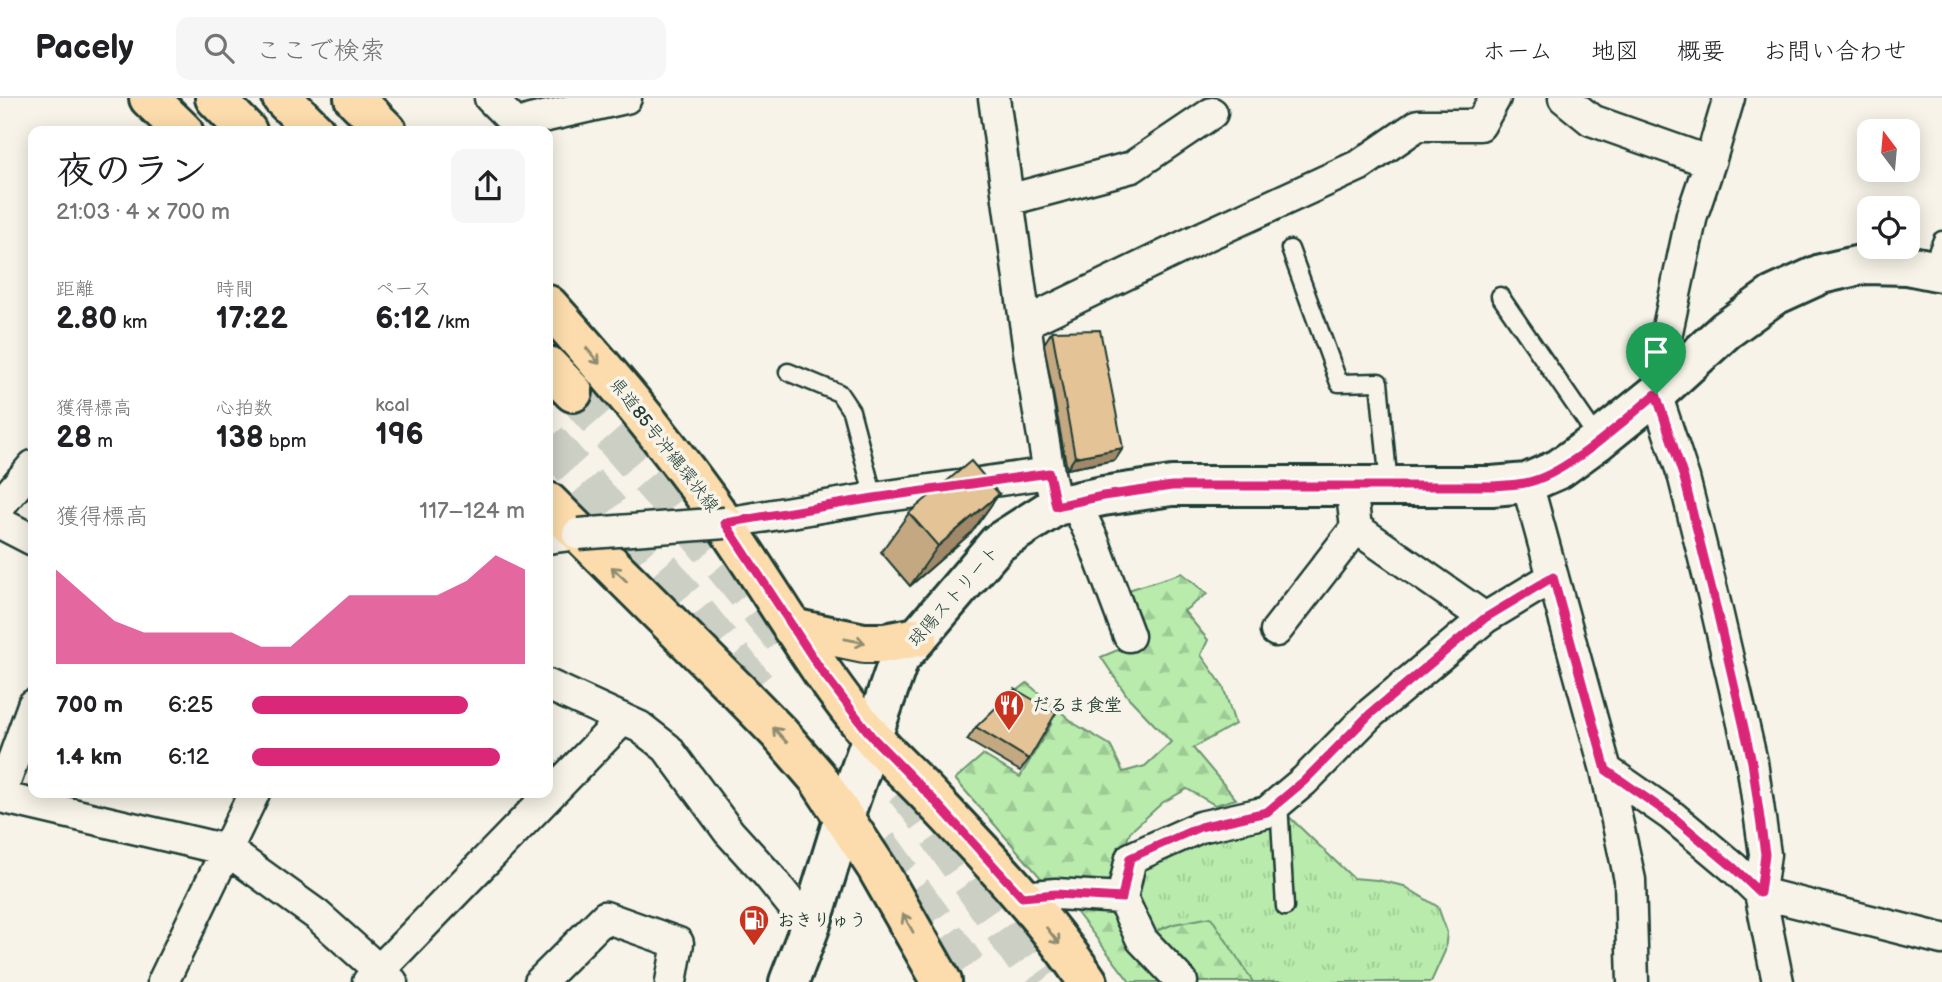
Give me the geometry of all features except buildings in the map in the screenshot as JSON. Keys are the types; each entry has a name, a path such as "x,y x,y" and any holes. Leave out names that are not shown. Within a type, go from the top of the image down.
{"main road":[{"path":"149,98 178,126"},
{"path":"215,98 242,126"},
{"path":"282,98 310,126"},
{"path":"354,98 382,126"},
{"name":"球陽ストリート","path":"789,982 810,927 844,817 899,659 998,543 1060,494 1172,486 1492,486 1527,483 1559,469 1599,440 1726,330 1773,296 1821,274 1865,264 1907,265 1938,260"},
{"name":"県道85号沖縄環状線","path":"553,311 644,418 725,523 792,628 872,737 1022,897 1088,982"},
{"path":"553,513 563,536 738,691 817,777 877,868 942,982"},
{"path":"792,628 864,643 885,643 918,637"}],"street":[{"path":"491,98 528,120 626,98"},
{"path":"994,98 1025,323 1060,494 1093,540 1129,636"},
{"path":"1025,323 1360,165 1418,125 1479,125 1495,98"},
{"path":"1564,98 1591,120 1710,162"},
{"path":"1729,98 1692,215 1664,346 1684,478 1752,762 1765,854 1760,893 1778,982"},
{"path":"1008,200 1132,167 1212,113"},
{"path":"0,505 28,473"},
{"path":"1527,483 1606,770 1630,880 1633,982"},
{"path":"1276,631 1356,528 1351,486"},
{"path":"563,536 725,523 874,498 1060,494"},
{"path":"0,523 28,537"},
{"path":"1356,528 1485,618"},
{"path":"1182,982 1142,940 1122,898 1130,858 1200,827 1267,812 1304,781 1370,714 1485,618 1553,577"},
{"path":"553,687 640,727 667,748 729,832 810,927"},
{"path":"28,719 0,797 227,850 317,915 380,978 548,798"},
{"path":"553,793 622,719"},
{"path":"1606,770 1672,816 1760,893 1942,939"},
{"path":"163,982 252,798"},
{"path":"1022,897 1056,894 1122,898"},
{"path":"540,982 605,917 678,943 671,982"}],"lane":[{"path":"1290,249 1339,383 1379,382 1390,486"},
{"path":"1500,296 1599,440"},
{"path":"789,372 839,393 851,411 874,498"},
{"path":"1279,802 1284,907"}],"green space":[{"path":"1182,573 1207,594 1184,611 1208,640 1201,655 1223,686 1235,724 1193,748 1236,799 1215,805 1187,789 1162,803 1130,832 1123,852 1118,890 1047,885 955,779 983,755 1020,777 1052,723 1012,695 1027,683 1075,724 1110,745 1123,772 1145,766 1171,742 1128,697 1101,657 1130,645 1122,592"},
{"path":"1282,810 1353,878 1404,886 1438,907 1447,932 1445,951 1431,982 1205,982 1161,955 1130,893 1135,869 1190,839 1252,831"},
{"path":"1068,901 1115,904 1143,936 1174,924 1211,917 1253,982 1130,982"}],"tunnel":[{"path":"573,392 702,539 789,646"},
{"path":"553,446 663,571 767,700"},
{"path":"904,789 1040,982"},
{"path":"879,844 978,982"}],"place":[{"name":"だるま食堂","path":"1009,732"},
{"name":"おきりゅう","path":"754,947"}],"route":[{"path":"1656,394 1684,478 1752,762 1765,854 1760,893 1672,816 1606,770 1553,577 1485,618 1370,714 1304,781 1267,812 1200,827 1130,858 1122,898 1056,894 1022,897 872,737 792,628 725,523 1049,473 1056,506 1172,486 1492,486 1527,483 1559,469 1656,394"}]}
